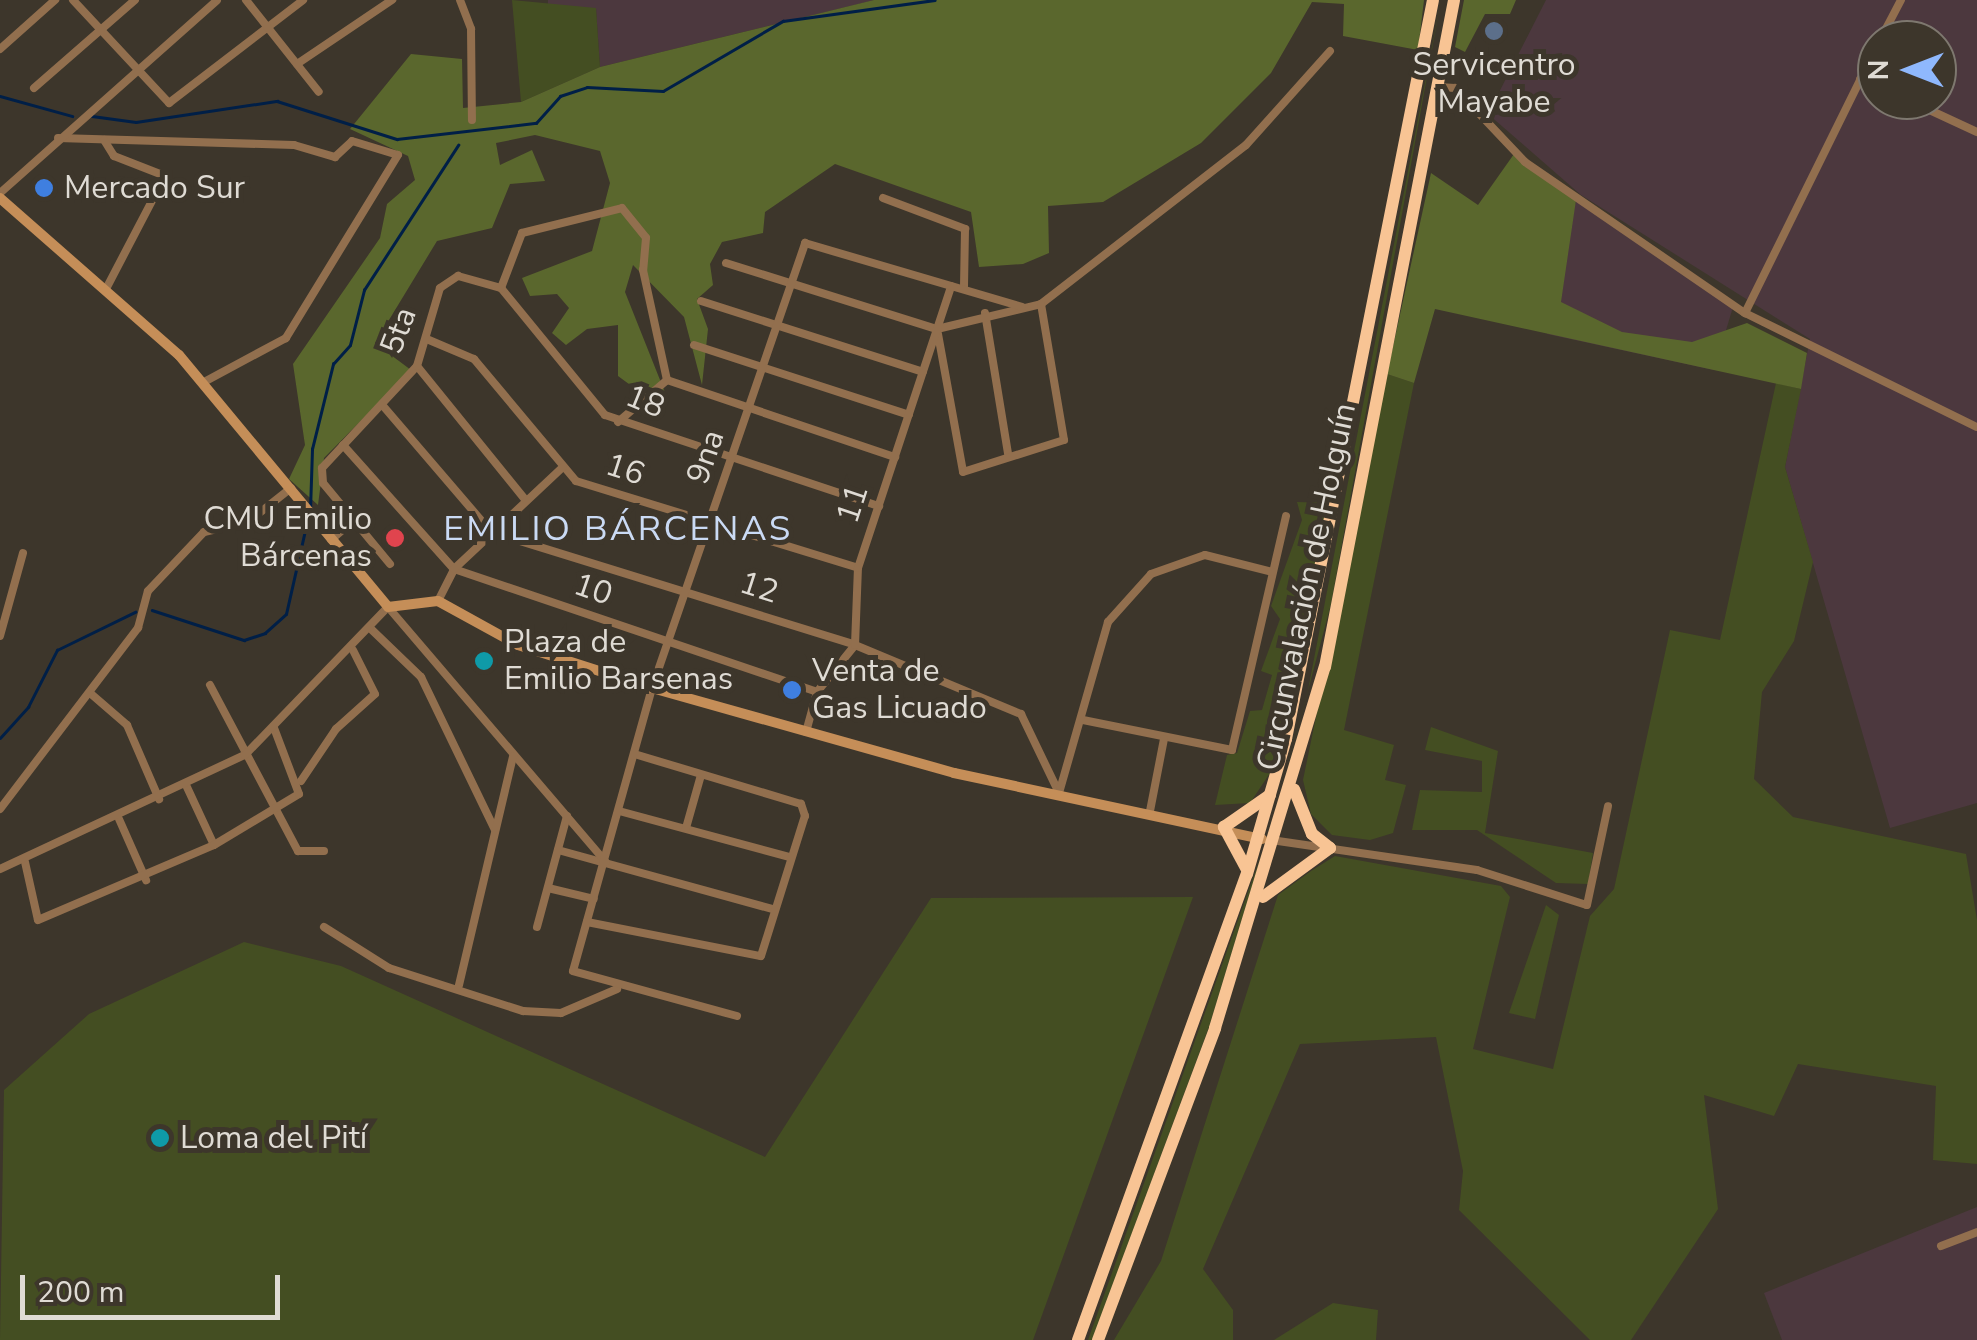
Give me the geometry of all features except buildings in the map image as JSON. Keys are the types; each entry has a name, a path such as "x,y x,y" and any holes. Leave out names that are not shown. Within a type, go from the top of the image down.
{"highway":[{"name":"Circunvalación de Holguín","path":"1078,1340 1247,874 1271,794 1316,612 1433,0"},
{"name":"Circunvalación de Holguín","path":"1098,1340 1256,907 1293,785 1454,0"},
{"path":"1256,907 1288,872 1330,848 1304,820 1293,785"},
{"path":"1247,874 1224,827 1271,794"}],"street":[{"path":"0,49 55,0"},
{"path":"73,0 168,103 303,0"},
{"path":"34,88 135,0"},
{"path":"218,0 134,70 0,195 107,287 204,382 331,540 606,862"},
{"path":"246,0 319,92"},
{"path":"297,64 392,0"},
{"path":"460,0 471,29 467,95 472,120"},
{"path":"726,263 937,329 986,313 1041,304 1246,145 1330,51"},
{"path":"1745,313 1857,85"},
{"path":"1438,88 1455,88 1525,162 1745,313 1977,428"},
{"path":"1951,120 1977,132"},
{"path":"58,138 294,145 334,157 352,142 398,154 286,338 204,382"},
{"path":"104,140 114,156 165,176 107,287"},
{"path":"883,198 965,229 964,289"},
{"path":"501,288 522,233 622,208 646,238 643,270 667,380"},
{"name":"9na","path":"617,988 575,977 588,922 652,688 808,242 951,286"},
{"name":"5ta","path":"354,520 322,468 384,407 417,366 429,340 440,288 458,276 501,288"},
{"path":"951,286 1022,307"},
{"name":"11","path":"855,646 858,568 951,286"},
{"name":"18","path":"501,288 618,422 878,506"},
{"path":"702,301 923,372"},
{"path":"937,329 964,472 1008,454 1064,440 1041,304"},
{"path":"986,313 1008,454"},
{"name":"16","path":"429,340 474,359 576,481 858,568"},
{"path":"694,345 909,414"},
{"path":"417,366 524,498"},
{"path":"667,380 895,457"},
{"path":"618,422 667,380"},
{"path":"384,407 491,532"},
{"name":"10","path":"343,445 454,569 817,692"},
{"path":"438,601 454,569 524,498 563,466"},
{"path":"0,809 138,628 148,591 204,532 248,522 290,488"},
{"path":"1083,720 1232,750 1286,516"},
{"path":"331,540 354,520 390,564"},
{"name":"12","path":"491,532 855,646 1022,714 1059,794"},
{"path":"0,636 22,553"},
{"path":"1059,794 1108,622 1150,574 1204,556 1272,572"},
{"path":"0,870 160,799 245,755 353,650 388,607 438,601 518,645 806,732 1258,838 1477,870 1587,905 1608,806"},
{"path":"372,630 420,677 495,830"},
{"path":"806,732 817,692 855,646"},
{"path":"25,862 32,920 146,880 214,846 299,794 301,782 336,728 375,694 353,650"},
{"path":"210,685 298,851 324,851"},
{"path":"90,693 127,725 160,799"},
{"path":"274,728 301,782"},
{"path":"1150,811 1164,739"},
{"path":"588,922 756,958 804,808 634,754"},
{"path":"459,985 513,755"},
{"path":"686,828 701,774"},
{"path":"186,785 214,846"},
{"path":"618,811 790,857"},
{"path":"536,927 567,816"},
{"path":"119,818 146,880"},
{"path":"558,850 772,909"},
{"path":"548,888 594,900"},
{"path":"324,928 389,968 459,985 543,1015 617,988 736,1016"},
{"path":"1942,1246 1977,1232"}],"shaded area":[{"path":"548,0 875,0 600,67 596,9 548,10"},
{"path":"1546,0 1977,0 1977,803 1890,828 1785,467 1810,339 1581,195 1488,114"},
{"path":"1576,200 1733,307 1714,370 1547,334"},
{"path":"1977,1207 1977,1340 1782,1340 1764,1293"}],"green space":[{"path":"512,0 596,8 600,67 521,102"},
{"path":"874,0 1424,0 1418,50 1343,36 1344,4 1312,2 1271,73 1201,143 1103,202 1048,206 1049,253 1023,264 979,267 971,212 835,164 765,212 763,233 722,242 710,264 713,285 697,299 708,329 702,385 684,317 633,265 625,292 666,395 652,401 618,376 618,325 587,329 566,345 552,333 569,308 557,294 530,296 522,278 592,251 610,183 600,151 535,135 496,143 500,165 532,150 545,181 510,184 492,228 437,241 375,343 411,370 324,458 318,505 289,479 305,445 293,364 380,238 387,204 415,180 408,156 350,129 411,54 462,59 463,108 521,102 600,67"},
{"path":"1441,0 1331,604 1271,830 1308,690"},
{"path":"1464,0 1516,0 1510,14 1485,14 1465,52 1455,47"},
{"path":"1514,154 1576,200 1561,302 1622,332 1692,342 1747,323 1807,353 1801,389 1435,309 1414,383 1387,374 1431,173 1478,205"},
{"path":"1387,374 1414,383 1344,730 1394,745 1385,780 1406,785 1393,833 1370,840 1332,835 1311,814 1303,780"},
{"path":"1776,383 1801,389 1785,467 1813,562 1794,641 1762,692 1754,779 1793,817 1966,854 1977,920 1977,1164 1933,1160 1936,1086 1798,1064 1774,1116 1704,1095 1718,1209 1631,1340 1590,1340 1459,1210 1463,1171 1436,1037 1300,1044 1203,1269 1233,1310 1233,1340 1114,1340 1161,1261 1278,895 1335,856 1501,886 1510,897 1473,1049 1553,1069 1590,916 1614,889 1670,630 1720,640"},
{"path":"1297,502 1333,503 1274,767 1250,803 1215,805 1227,755 1237,753 1250,711 1262,710 1272,675 1261,671 1280,619 1271,606 1302,520"},
{"path":"1431,727 1498,751 1485,833 1593,853 1588,884 1556,883 1477,830 1412,830 1420,790 1482,792 1482,761 1425,750"},
{"path":"1262,853 1209,1027 1092,1340 1088,1340"},
{"path":"1193,897 1033,1340 0,1340 4,1090 89,1014 244,942 341,966 765,1157 931,898"},
{"path":"1546,905 1559,915 1535,1019 1509,1013"},
{"path":"1333,1303 1378,1310 1376,1340 1274,1340"}],"waterway":[{"path":"92,116 136,122 277,101 397,139 536,123 560,96 587,87 663,91 783,21 935,0"},
{"path":"0,96 72,116"},
{"path":"310,510 312,449 333,364 350,345 364,290 458,145"},
{"path":"152,610 244,640 265,633 286,614 308,517"},
{"path":"0,738 28,707 57,650 135,612"}],"place":[{"name":"Servicentro Mayabe","path":"1494,31"},
{"name":"Mercado Sur","path":"44,188"},
{"name":"CMU Emilio Bárcenas","path":"395,538"},
{"name":"Plaza de Emilio Barsenas","path":"484,661"},
{"name":"Venta de Gas Licuado","path":"792,690"},
{"name":"Loma del Pití","path":"160,1138"}],"district":[{"name":"EMILIO BÁRCENAS","path":"618,529"}]}
